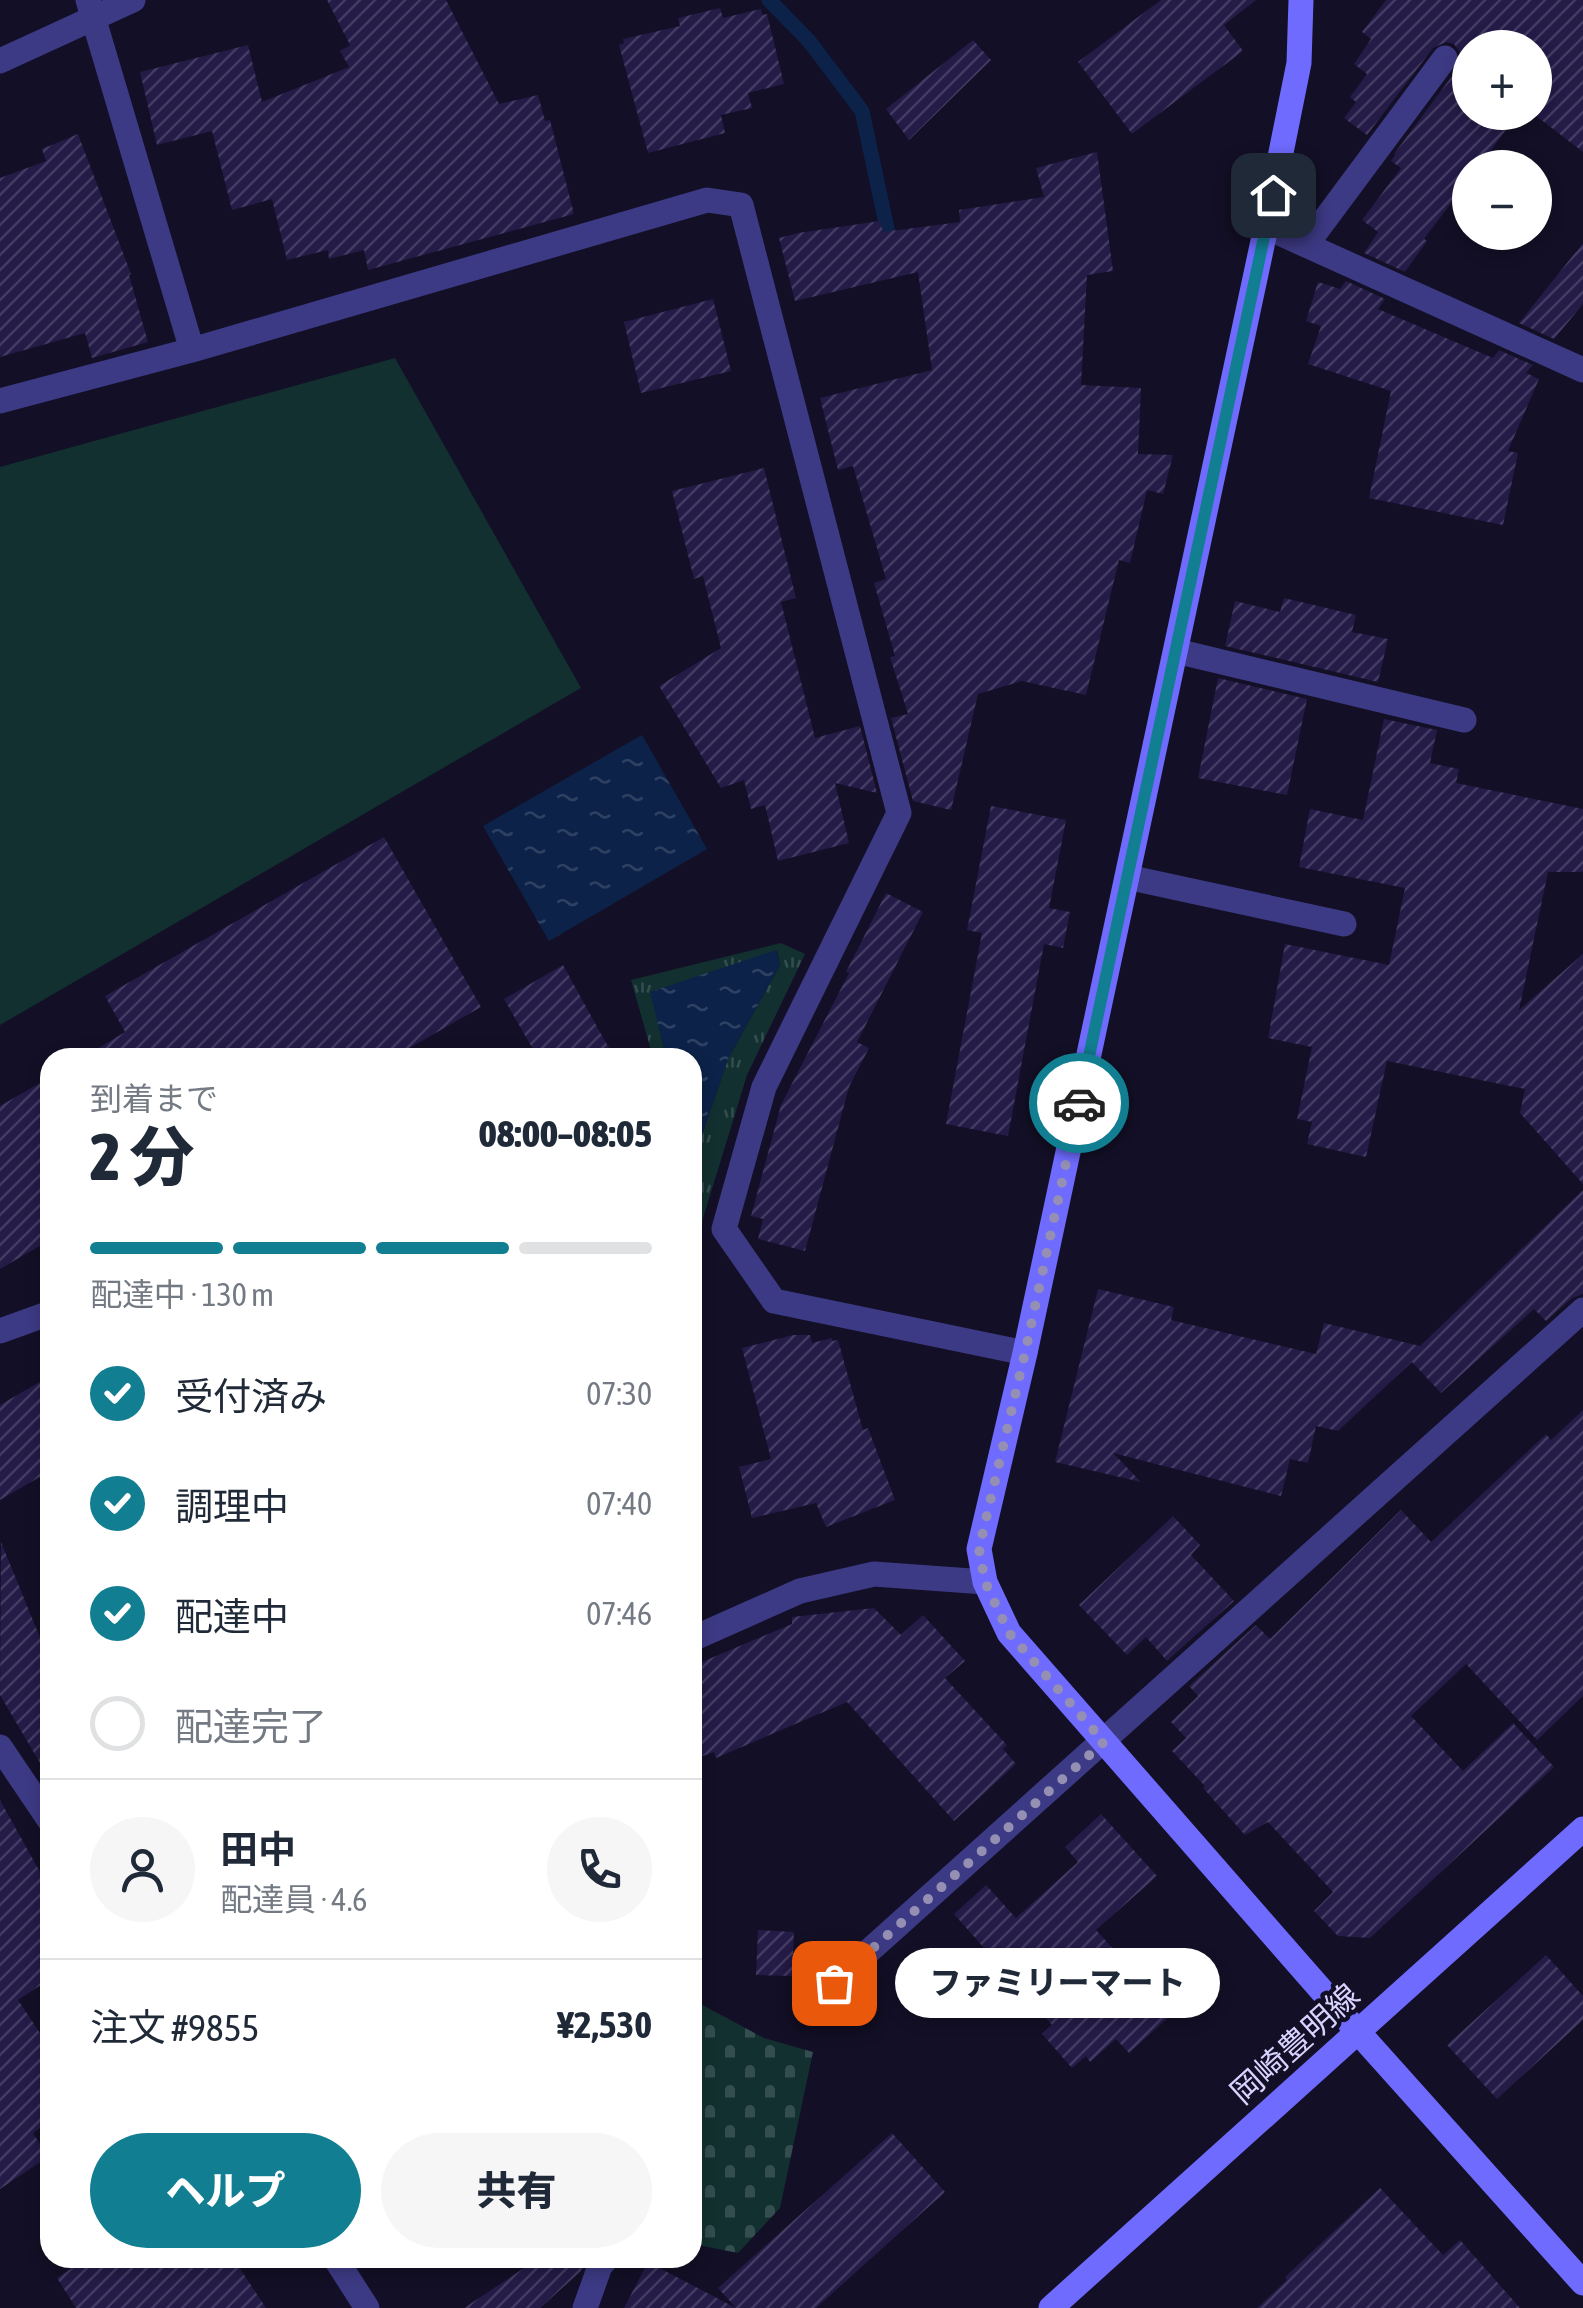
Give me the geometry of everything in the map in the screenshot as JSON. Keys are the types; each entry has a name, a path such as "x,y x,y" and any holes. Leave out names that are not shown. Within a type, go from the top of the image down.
{"street":[{"path":"0,60 91,9 134,0"},
{"path":"1301,0 1299,63 1266,227 1025,1353 979,1549 985,1582 1009,1633 1583,2283"},
{"path":"91,9 192,350"},
{"path":"1306,245 1444,58"},
{"path":"0,401 192,350 708,200 740,205 899,813 764,1087 724,1228 774,1301 1025,1353"},
{"path":"1266,227 1583,370"},
{"path":"1176,651 1464,720"},
{"path":"1128,878 1344,924"},
{"path":"811,2003 1583,1310"},
{"path":"0,1331 40,1317"},
{"path":"702,1635 800,1592 874,1574 985,1582"},
{"path":"0,1747 40,1805"},
{"name":"岡崎豊明線","path":"1051,2308 1583,1828"},
{"path":"341,2268 367,2308"},
{"path":"585,2308 599,2268"}],"green space":[{"path":"395,358 581,688 0,1025 0,467"},
{"path":"781,943 805,954 747,1075 702,1221 702,1135 728,1059 780,965 777,951 651,992 664,1048 650,1048 631,980"},
{"path":"702,2005 764,2038 813,2052 780,2208 738,2253 702,2246"}],"water":[{"path":"642,735 707,849 549,941 483,826"},
{"path":"776,950 780,965 728,1059 702,1135 702,1048 664,1048 650,992"}],"building":[{"path":"327,0 446,0 499,104 538,95 545,121 550,120 574,214 368,270 364,250 329,259 328,250 287,260 272,199 232,210 212,131 157,145 140,72 248,45 262,102 349,67 340,51 350,45"},
{"path":"1161,0 1256,0 1224,25 1243,51 1132,134 1078,62"},
{"path":"1386,0 1583,0 1583,152 1552,128 1552,30 1452,30 1452,44 1433,48 1367,135 1344,118 1356,102 1350,97 1367,74 1354,64 1371,39 1362,32"},
{"path":"720,8 723,18 761,9 762,15 767,14 784,84 748,93 752,108 721,115 725,133 648,153 619,45 624,43 623,39 680,26 678,18"},
{"path":"973,40 991,60 909,140 886,109"},
{"path":"1452,76 1452,130 1506,130 1491,150 1452,150 1452,202 1405,272 1364,253 1378,232 1362,220 1401,168 1391,161"},
{"path":"78,134 131,274 148,342 92,358 85,333 0,357 0,178 46,161 42,149"},
{"path":"1097,152 1113,271 1087,275 1081,385 1141,388 1138,454 1173,455 1163,494 1147,490 1130,563 1119,560 1086,695 1022,681 978,694 951,810 913,801 891,718 908,714 890,657 895,656 874,583 886,579 853,466 838,470 820,398 932,370 918,272 795,301 779,238 880,221 883,232 960,222 959,210 1044,197 1036,168"},
{"path":"1583,243 1583,304 1554,339 1519,323"},
{"path":"1346,281 1385,299 1378,309 1493,358 1499,350 1533,365 1526,373 1539,379 1508,451 1518,453 1503,525 1369,498 1391,391 1308,364 1321,326 1306,321 1318,282 1340,289"},
{"path":"713,299 731,371 641,393 624,322"},
{"path":"764,468 796,598 781,602 815,738 860,726 877,793 835,783 849,843 778,861 765,805 751,809 744,780 721,788 659,686 721,648 703,576 694,579 672,491"},
{"path":"1284,598 1356,615 1352,632 1388,639 1378,682 1225,646 1235,601 1280,612"},
{"path":"1218,678 1307,699 1287,795 1198,778"},
{"path":"1384,719 1437,730 1430,763 1459,769 1456,783 1583,809 1583,872 1548,872 1519,1010 1583,954 1583,1184 1520,1113 1525,1089 1387,1061 1366,1157 1307,1144 1312,1122 1297,1119 1312,1047 1268,1038 1285,944 1389,965 1405,888 1299,867 1310,809 1363,820"},
{"path":"991,806 1066,820 1049,908 1070,912 1063,948 1044,944 1008,1136 946,1124 982,933 967,930"},
{"path":"384,837 481,1007 409,1048 99,1048 125,1032 105,996"},
{"path":"886,893 923,912 857,1042 869,1048 849,1087 805,1251 758,1239 763,1219 751,1216 781,1105"},
{"path":"563,965 609,1048 532,1048 504,999"},
{"path":"40,1083 40,1246 0,1269 0,1106"},
{"path":"1583,1190 1583,1294 1572,1298 1546,1321 1534,1309 1441,1393 1412,1362 1338,1431 1316,1426 1308,1463 1290,1459 1281,1496 1113,1453 1141,1482 1055,1462 1098,1289 1174,1307 1171,1320 1316,1354 1324,1323 1420,1346"},
{"path":"793,1335 810,1335 812,1343 838,1340 863,1430 868,1428 895,1500 826,1527 816,1503 752,1518 739,1467 771,1459 742,1348"},
{"path":"40,1382 40,1477 0,1500 0,1405"},
{"path":"1583,1410 1583,1696 1537,1740 1466,1664 1411,1716 1463,1771 1513,1723 1554,1767 1370,1938 1338,1936 1314,1911 1333,1892 1268,1822 1245,1835 1172,1751 1186,1738 1171,1722 1198,1696 1189,1686 1256,1625 1270,1639 1401,1510 1431,1542 1546,1434 1551,1440"},
{"path":"1173,1516 1200,1545 1191,1555 1234,1601 1167,1661 1146,1637 1127,1655 1079,1605"},
{"path":"1,1542 40,1638 40,1763 0,1695"},
{"path":"874,1608 901,1635 923,1615 965,1661 945,1678 1007,1745 1003,1749 1016,1764 954,1821 847,1702 716,1758 714,1752 702,1756 702,1662 792,1624 792,1617"},
{"path":"0,1800 40,1872 40,1986 18,2000 40,2033 40,2128 33,2133 40,2144 40,2162 0,2189"},
{"path":"1101,1814 1157,1876 1096,1930 1159,1999 1154,2003 1168,2018 1129,2053 1116,2039 1090,2062 1086,2056 1072,2068 1042,2034 1052,2025 954,1914 986,1885 1016,1918 1078,1862 1065,1847"},
{"path":"758,1930 794,1932 792,1976 756,1975"},
{"path":"1546,1955 1583,1996 1583,2020 1497,2099 1447,2045"},
{"path":"892,2133 945,2192 816,2308 736,2308 718,2288"},
{"path":"1380,2188 1443,2255 1460,2240 1520,2308 1257,2308"},
{"path":"72,2268 240,2268 266,2308 76,2308 57,2278"},
{"path":"524,2268 582,2268 540,2308 464,2308"},
{"path":"645,2268 659,2268 736,2308 624,2308"}],"waterway":[{"path":"769,0 809,41 862,111 888,233"}],"way so far":[{"path":"834,1983 1104,1742 1009,1633 985,1582 979,1549 1079,1103"}],"place":[{"name":"ファミリーマート","path":"834,1983"}],"route":[{"path":"1079,1103 1273,195"}]}
